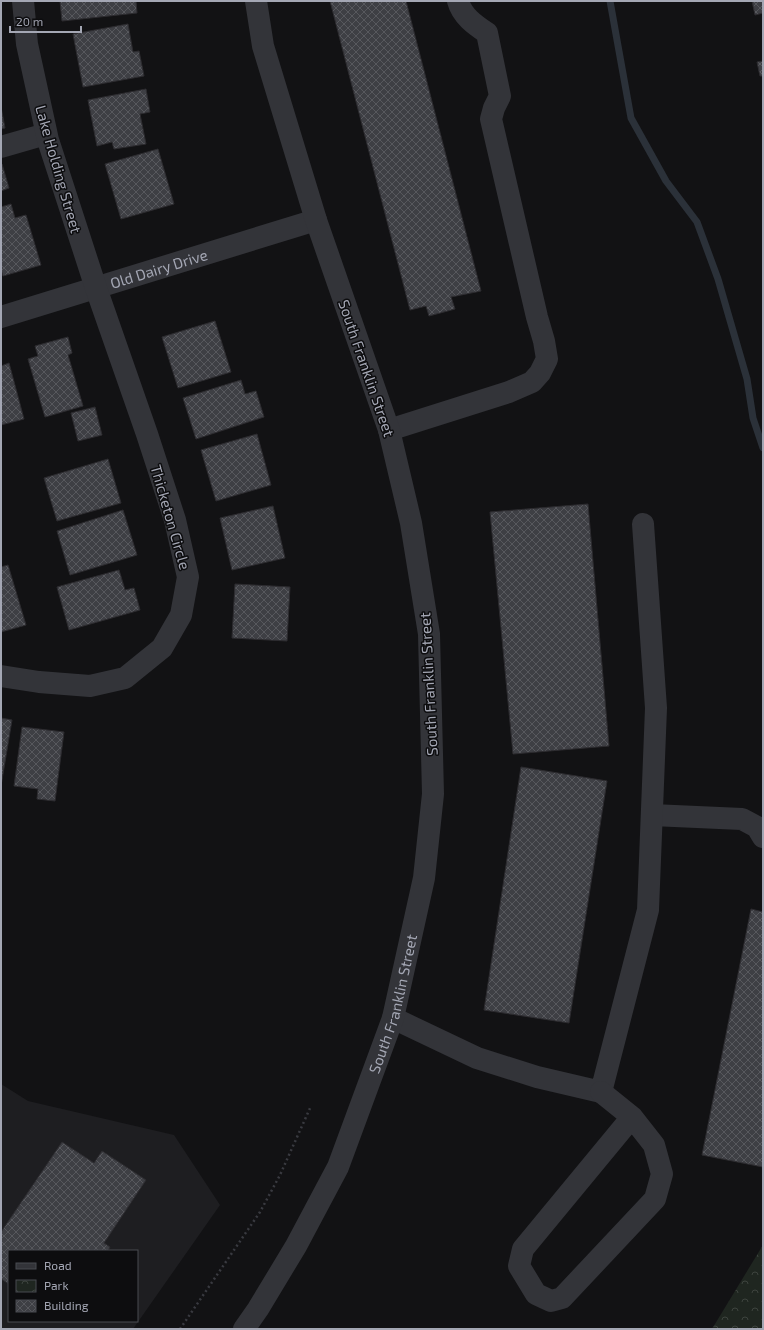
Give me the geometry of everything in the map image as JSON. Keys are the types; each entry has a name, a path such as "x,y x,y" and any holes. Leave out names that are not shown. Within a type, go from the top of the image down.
{"street":[{"name":"Lake Holding Street","path":"22,1 27,44 46,134 96,288"},
{"name":"South Franklin Street","path":"244,1329 258,1309 296,1246 338,1167 393,1018 424,878 434,794 429,634 411,523 389,430 316,220 263,46 256,1"},
{"path":"389,430 509,392 532,382 540,372 547,359 544,341 537,318 490,119 500,96 487,33 474,23 460,8 458,1"},
{"path":"1,147 46,134"},
{"name":"Old Dairy Drive","path":"1,317 316,220"},
{"name":"Thicketon Circle","path":"1,676 39,682 90,686 124,678 162,648 181,614 188,577 175,520 147,434 96,288"},
{"path":"601,1092 648,910 656,708 643,524"},
{"path":"652,815 742,820 757,827 763,837"},
{"path":"393,1018 477,1058 537,1077 601,1092 632,1117 654,1145 662,1174 655,1199 562,1298 551,1301 536,1294 520,1266 523,1249 632,1117"}],"path":[{"path":"180,1329 260,1212 280,1175 311,1106"}],"shaded area":[{"path":"1,1084 28,1101 174,1135 220,1205 138,1322 138,1250 8,1250 8,1322 138,1322 133,1329 1,1329"}],"green space":[{"path":"763,1245 763,1329 712,1329"}],"building":[{"path":"60,1 136,1 137,13 62,21"},
{"path":"330,1 406,1 481,291 451,297 455,309 429,316 426,306 410,310"},
{"path":"752,1 763,1 763,13 755,15"},
{"path":"128,24 133,52 139,51 144,76 83,87 73,34"},
{"path":"763,61 763,76 760,76 757,62"},
{"path":"146,89 150,112 140,114 146,144 114,149 112,142 97,146 88,100"},
{"path":"1,107 5,128 1,129"},
{"path":"158,149 174,204 121,219 105,164"},
{"path":"2,164 9,188 1,191 1,165"},
{"path":"11,204 15,218 26,215 41,265 3,276 1,270 1,207"},
{"path":"215,321 231,372 178,388 162,337"},
{"path":"68,337 72,353 68,355 83,406 45,417 28,359 38,356 35,346"},
{"path":"9,363 24,419 1,425 1,366"},
{"path":"241,380 245,394 256,391 264,417 196,439 183,398"},
{"path":"95,407 102,435 78,441 71,413"},
{"path":"257,434 271,485 216,501 201,450"},
{"path":"108,459 121,503 57,521 44,478"},
{"path":"588,504 609,746 513,754 490,512"},
{"path":"273,506 285,558 232,570 220,518"},
{"path":"123,510 137,555 70,575 57,531"},
{"path":"8,565 26,625 1,632 1,567"},
{"path":"119,570 125,590 134,588 140,610 69,630 57,587"},
{"path":"235,584 290,587 287,641 232,638"},
{"path":"1,718 12,720 1,786"},
{"path":"22,727 64,732 55,801 37,799 38,789 14,786"},
{"path":"521,767 607,781 569,1023 484,1010"},
{"path":"751,909 763,912 763,1167 702,1155"},
{"path":"62,1142 94,1163 102,1151 146,1180 104,1243 110,1247 108,1250 8,1250 8,1283 1,1279 1,1232"}],"waterway":[{"path":"610,1 631,118 666,181 697,222 718,279 747,379 753,418 763,448"}]}
